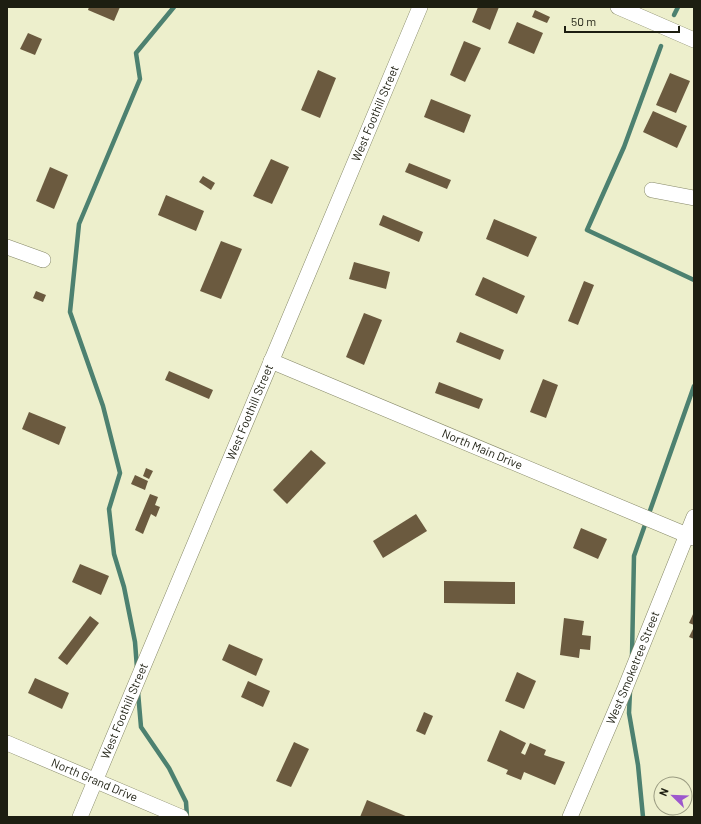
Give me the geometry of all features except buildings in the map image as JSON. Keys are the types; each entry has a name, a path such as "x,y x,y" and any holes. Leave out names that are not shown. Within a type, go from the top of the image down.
{"street":[{"name":"West Foothill Street","path":"80,817 420,7"},
{"path":"618,7 694,40"},
{"path":"652,190 694,198"},
{"path":"7,247 43,260"},
{"name":"North Main Drive","path":"271,361 690,536"},
{"name":"West Smoketree Street","path":"570,817 690,536 694,517"},
{"name":"North Grand Drive","path":"7,742 96,779 181,817"}],"waterway":[{"path":"137,668 135,642 124,587 114,554 109,509 120,473 103,406 70,312 79,224 140,79 136,53 174,7"},
{"path":"674,15 678,7"},
{"path":"661,46 624,147 587,230 694,280"},
{"path":"632,656 634,556 694,386"},
{"path":"630,691 629,713 638,765 643,817"},
{"path":"138,692 141,727 169,768 186,802 187,817"}]}
